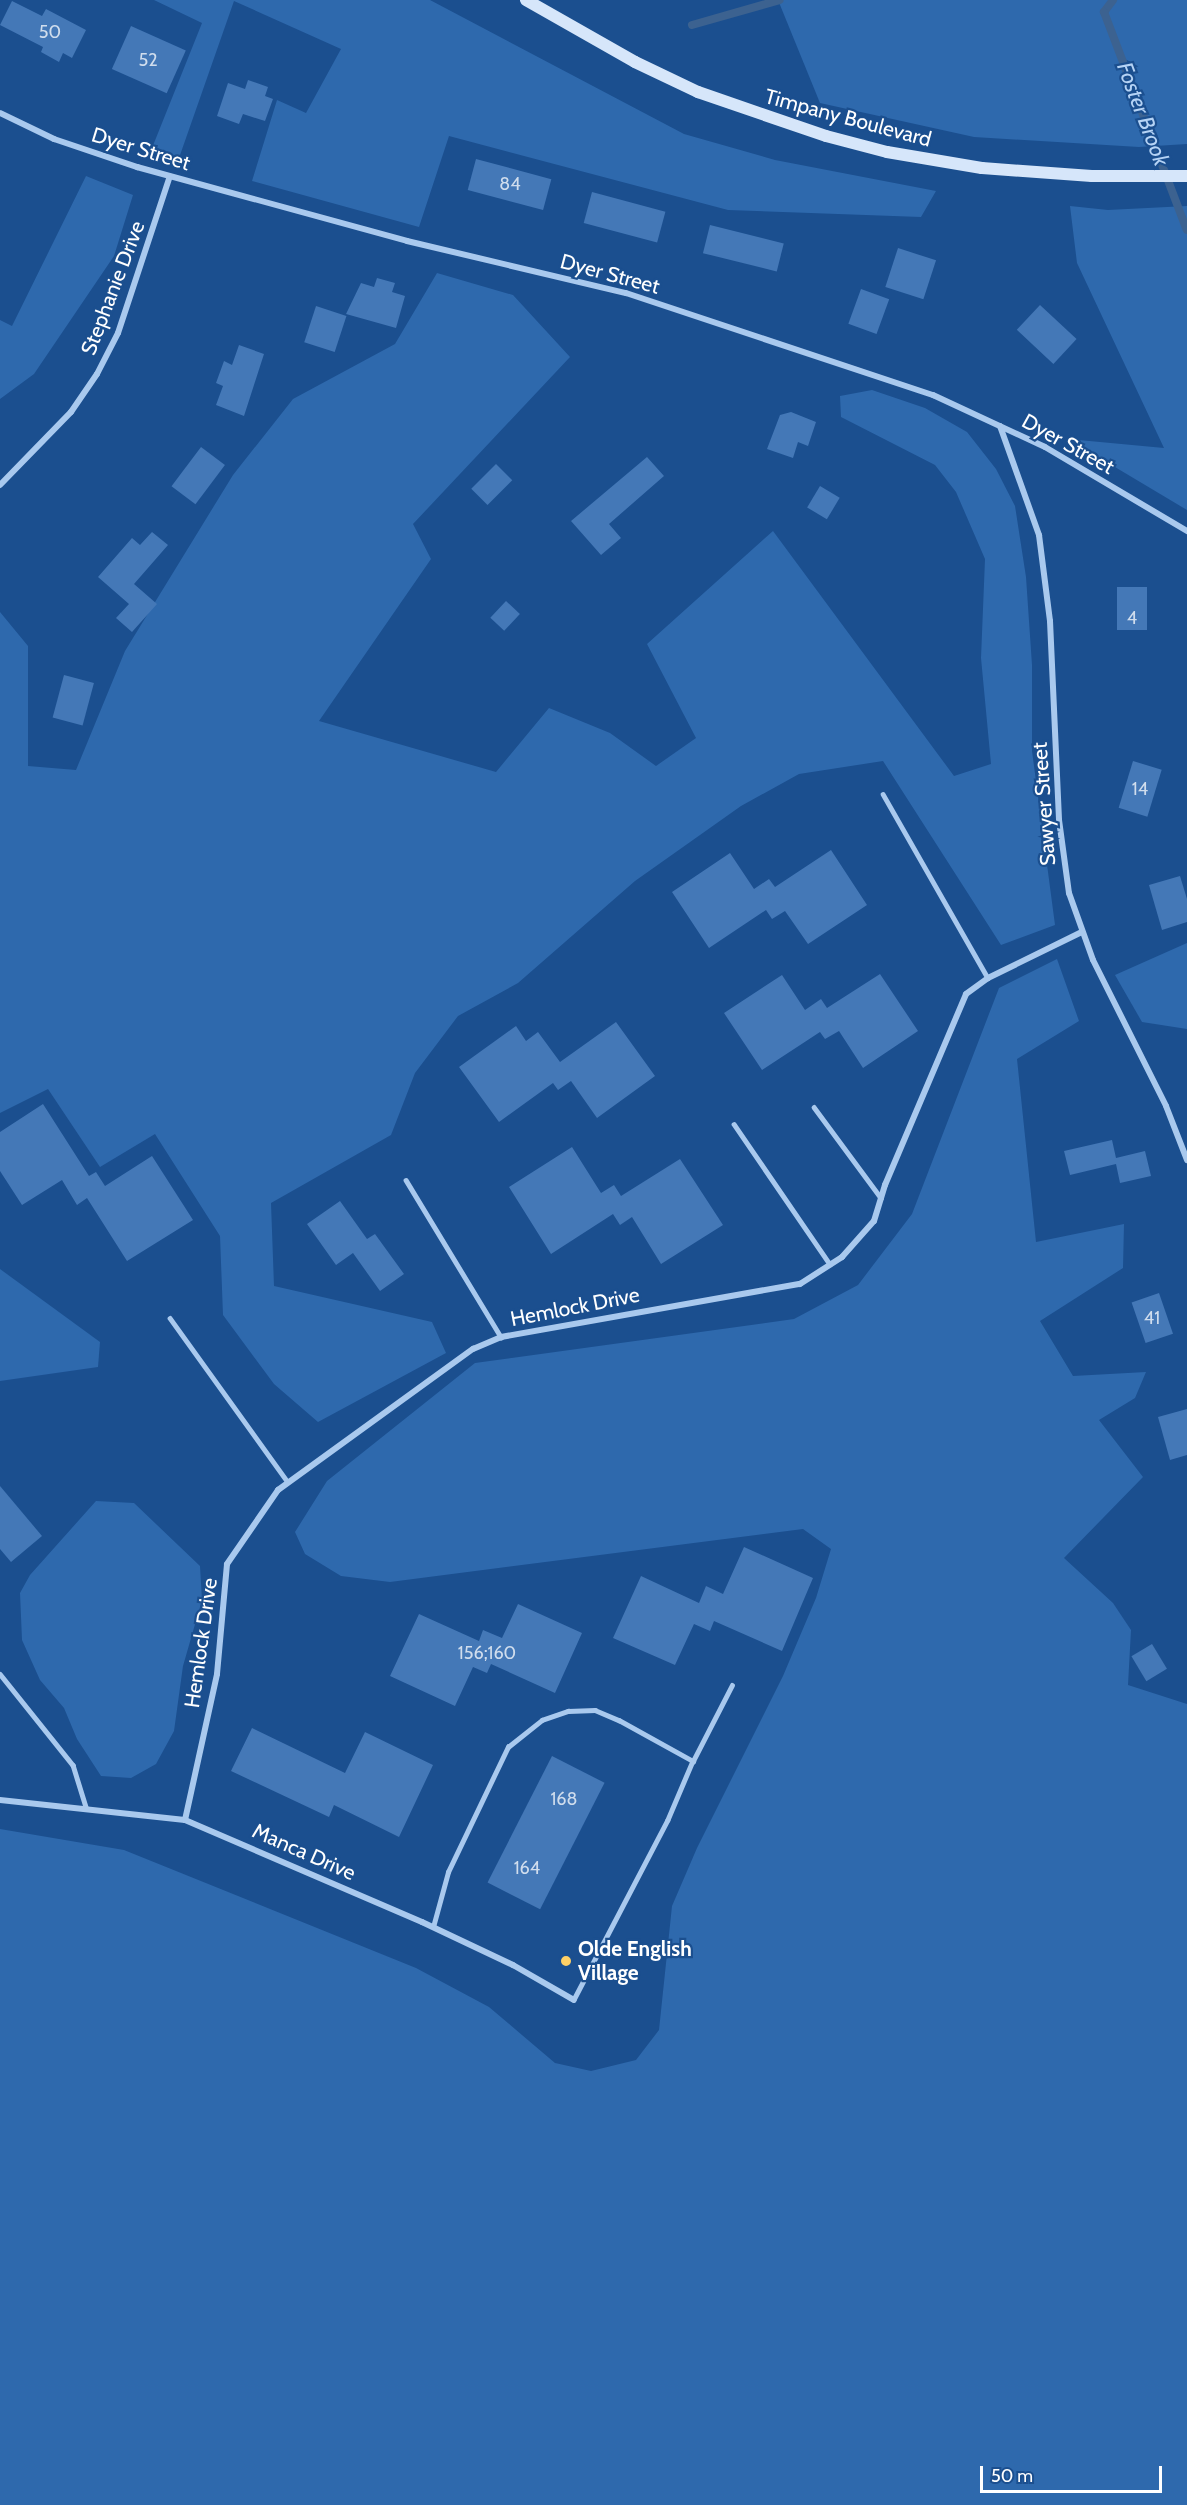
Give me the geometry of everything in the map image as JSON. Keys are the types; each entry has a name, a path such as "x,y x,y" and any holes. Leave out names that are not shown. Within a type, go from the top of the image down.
{"main road":[{"name":"Timpany Boulevard","path":"526,0 635,62 698,92 826,136 887,152 982,168 1154,177 1185,176"}],"street":[{"name":"Dyer Street","path":"0,113 63,142 170,176 407,241 626,293 933,395 1045,447 1187,531"},
{"name":"Stephanie Drive","path":"0,485 71,412 97,374 118,333 170,176"},
{"name":"Sawyer Street","path":"1000,426 1039,535 1050,621 1062,854 1069,893 1082,932 1109,996 1166,1106 1187,1160"},
{"name":"Hemlock Drive","path":"185,1820 219,1663 227,1564 278,1490 473,1348 501,1337 800,1284 830,1264 874,1221 881,1198 966,994 988,978 1082,932"},
{"name":"Manca Drive","path":"0,1800 86,1807 185,1820 433,1927 513,1965 574,2000"}],"lane":[{"path":"883,794 988,978"},
{"path":"813,1107 881,1198"},
{"path":"734,1124 830,1264"},
{"path":"406,1180 501,1337"},
{"path":"170,1318 288,1482"},
{"path":"0,1674 73,1765 86,1807"},
{"path":"574,2000 668,1820 693,1761 732,1685"},
{"path":"433,1927 448,1872 493,1773 508,1747 542,1719 567,1711 595,1710 693,1761"}],"shaded area":[{"path":"154,0 430,0 684,134 775,160 936,191 921,217 728,210 449,136 419,227 252,181 277,100 306,113 341,49 234,1 179,158 152,148 202,23"},
{"path":"778,0 1187,0 1187,144 1139,147 974,137 820,103"},
{"path":"86,176 133,195 114,256 34,374 0,399 0,320 12,326"},
{"path":"1070,206 1108,210 1187,206 1187,510 1068,439 1164,448 1077,263"},
{"path":"437,273 513,295 570,357 413,524 431,559 319,721 496,772 549,708 610,733 656,766 696,738 647,644 773,531 954,776 991,764 981,658 985,559 956,492 935,465 841,417 840,396 872,390 925,408 967,432 996,469 1015,506 1026,577 1032,665 1032,751 1055,925 1001,945 883,761 799,774 741,806 635,881 518,983 458,1016 415,1073 391,1135 271,1203 274,1286 432,1322 446,1353 318,1422 274,1384 223,1315 220,1236 155,1134 100,1167 48,1089 0,1113 0,612 28,646 28,766 76,770 125,651 233,475 293,399 395,344"},
{"path":"1187,943 1187,1029 1142,1022 1115,975"},
{"path":"1057,959 1079,1021 1017,1059 1036,1242 1124,1224 1123,1268 1040,1321 1073,1376 1146,1372 1135,1398 1099,1420 1143,1477 1064,1558 1113,1603 1131,1630 1128,1685 1187,1704 1187,2505 0,2505 0,1829 124,1850 416,1968 489,2007 555,2063 591,2071 636,2060 659,2030 672,1906 697,1848 783,1676 816,1598 831,1549 803,1529 390,1582 341,1576 305,1554 295,1532 327,1481 475,1363 794,1319 858,1285 912,1214 999,988"},
{"path":"0,1269 100,1342 98,1367 0,1381"},
{"path":"96,1501 134,1503 200,1566 202,1600 183,1666 174,1731 156,1764 131,1778 101,1776 77,1739 64,1708 40,1680 22,1640 20,1593 30,1575"}],"building":[{"path":"12,1 42,16 46,9 86,30 72,58 63,53 59,62 41,52 43,47 0,25"},
{"path":"131,26 186,50 167,93 112,69"},
{"path":"248,80 268,87 265,96 273,99 265,121 243,114 239,124 217,116 228,83 245,89"},
{"path":"476,159 551,179 543,210 468,190"},
{"path":"592,192 665,212 657,243 584,223"},
{"path":"710,225 784,243 777,272 703,253"},
{"path":"898,248 936,260 923,299 885,287"},
{"path":"377,278 395,283 392,292 405,296 396,328 346,314 361,283 374,287"},
{"path":"861,289 889,299 877,334 848,324"},
{"path":"1040,305 1077,339 1053,364 1017,330"},
{"path":"316,306 346,316 335,352 304,342"},
{"path":"239,345 264,354 244,416 216,405 223,386 216,383 224,361 232,365"},
{"path":"791,412 816,422 808,446 798,442 793,458 767,449 780,415"},
{"path":"201,447 225,465 195,504 172,486"},
{"path":"647,457 664,476 609,524 621,538 601,555 571,521"},
{"path":"496,464 512,480 488,505 471,489"},
{"path":"820,486 840,498 827,519 807,507"},
{"path":"152,532 168,545 134,584 157,604 132,632 116,618 129,604 98,577 132,538 140,545"},
{"path":"1117,587 1147,587 1147,630 1117,630"},
{"path":"506,601 520,614 504,631 490,618"},
{"path":"64,675 94,683 83,726 53,718"},
{"path":"1133,761 1162,770 1147,817 1119,808"},
{"path":"831,850 867,905 808,944 785,911 772,919 766,910 709,948 672,892 730,853 754,889 769,879 775,887"},
{"path":"1180,876 1187,899 1187,922 1162,930 1149,885"},
{"path":"880,974 918,1031 863,1068 839,1031 825,1039 820,1032 762,1070 724,1013 782,975 805,1010 821,999 827,1008"},
{"path":"616,1022 655,1076 597,1118 571,1081 558,1090 553,1083 499,1122 459,1067 516,1026 526,1041 538,1032 560,1062"},
{"path":"43,1104 89,1176 96,1172 105,1186 152,1156 193,1220 127,1261 87,1198 77,1205 62,1180 22,1205 0,1171 0,1132"},
{"path":"1112,1140 1116,1158 1145,1151 1151,1176 1120,1183 1116,1164 1070,1175 1064,1151"},
{"path":"572,1147 601,1193 614,1185 621,1196 680,1159 723,1225 661,1264 632,1217 620,1225 613,1214 551,1254 509,1187"},
{"path":"340,1201 367,1239 375,1234 404,1274 380,1291 353,1253 336,1265 307,1224"},
{"path":"1159,1293 1173,1334 1146,1343 1132,1302"},
{"path":"1187,1409 1187,1455 1170,1460 1158,1417"},
{"path":"0,1486 42,1536 11,1562 0,1549"},
{"path":"744,1547 813,1578 782,1651 714,1621 710,1631 694,1624 675,1665 613,1638 641,1576 699,1603 706,1586 723,1594"},
{"path":"518,1604 582,1633 555,1693 491,1664 487,1673 473,1667 455,1706 390,1676 419,1614 479,1641 483,1630 502,1638"},
{"path":"1152,1644 1167,1669 1146,1681 1131,1656"},
{"path":"252,1728 345,1773 365,1732 433,1765 399,1837 334,1805 329,1817 231,1771"},
{"path":"552,1756 605,1783 540,1909 488,1883"}],"waterway":[{"path":"692,25 780,0"},
{"name":"Foster Brook","path":"1113,0 1104,12 1187,230"}],"place":[{"name":"Olde English Village","path":"566,1961"}]}
